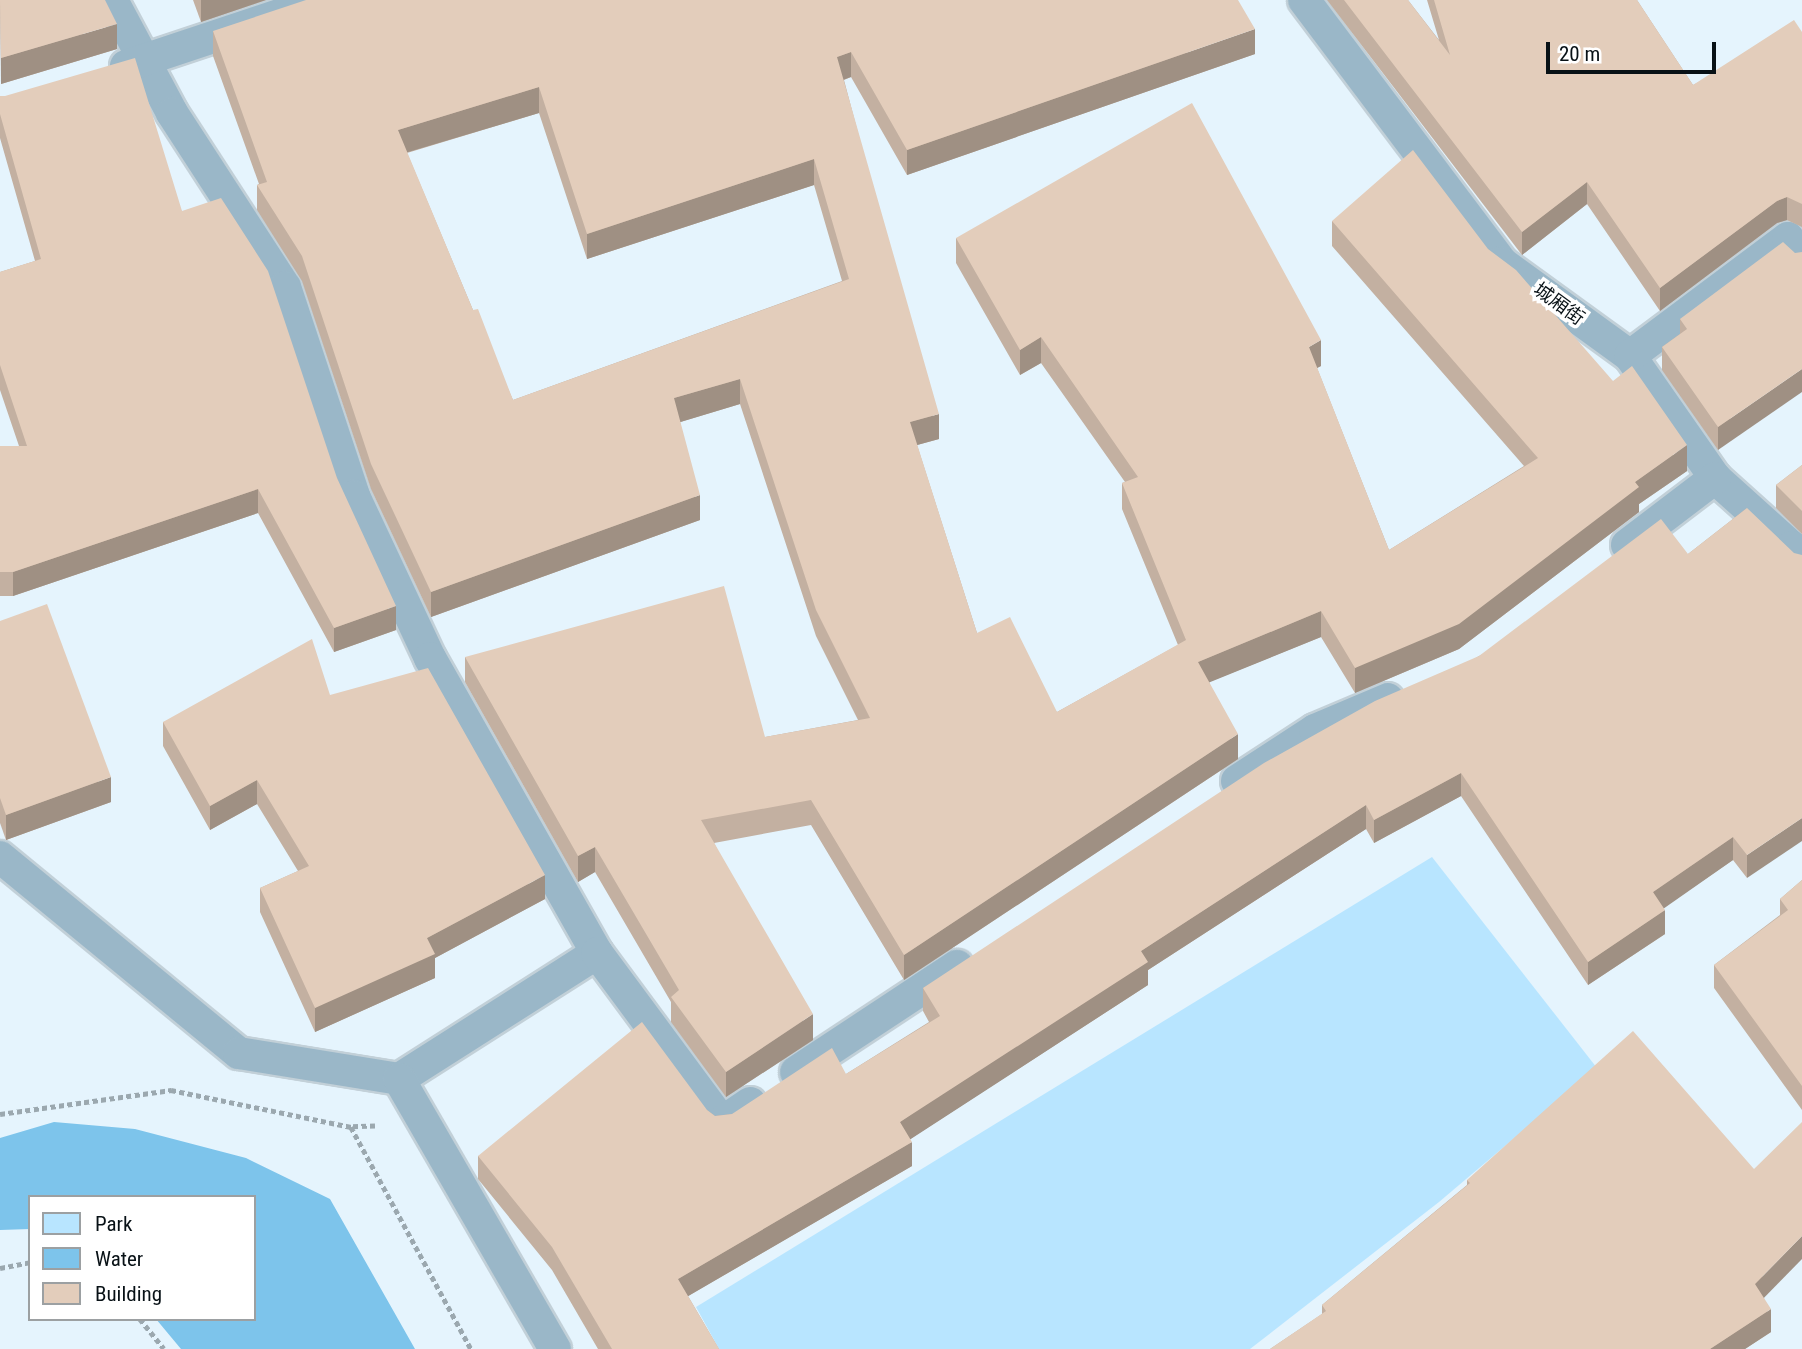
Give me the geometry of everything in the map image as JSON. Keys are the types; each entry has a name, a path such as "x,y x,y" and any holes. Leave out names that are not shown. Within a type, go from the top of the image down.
{"lane":[{"path":"112,0 172,113 285,287 354,496 418,633 597,953 722,1122 977,953"},
{"path":"92,76 324,0"},
{"name":"城厢街","path":"1304,0 1502,263 1630,356 1714,478 1792,547 1802,560"},
{"path":"1630,356 1788,238 1802,259"},
{"path":"1608,560 1714,478"},
{"path":"1210,799 1315,730 1417,687"},
{"path":"0,857 239,1053 399,1079 597,953"},
{"path":"399,1079 555,1349"}],"path":[{"path":"0,1114 171,1090 351,1127 424,1123"},
{"path":"351,1127 471,1349"},
{"path":"0,1268 28,1262"},
{"path":"142,1321 164,1349"}],"green space":[{"path":"1432,857 1597,1068 1439,1202 1250,1349 719,1349 696,1307"}],"water":[{"path":"54,1122 135,1129 246,1158 330,1199 415,1349 181,1349 158,1321 256,1321 256,1195 28,1195 28,1229 0,1230 0,1138"}],"building":[{"path":"0,0 105,0 117,24 1,58"},
{"path":"306,0 1238,0 1255,29 907,150 851,52 837,57 939,414 910,422 977,633 1010,617 1057,712 1186,640 1122,483 1138,477 1041,337 1020,350 956,238 1192,103 1321,340 1309,347 1389,550 1538,458 1332,221 1413,150 1488,249 1516,270 1613,381 1632,366 1687,445 1635,482 1639,487 1459,624 1355,668 1321,611 1198,662 1238,734 904,955 811,800 701,820 813,1014 726,1072 671,997 679,990 595,847 578,856 465,657 724,586 765,737 870,718 816,610 740,379 674,398 700,495 431,592 371,464 302,256 257,185 267,182 213,31","holes":["539,87 587,234 814,159 849,279 513,400 478,309 473,310 398,130"]},
{"path":"1344,0 1408,0 1450,55 1434,0 1637,0 1693,85 1794,20 1802,32 1802,204 1787,197 1777,201 1660,288 1587,182 1522,232"},
{"path":"135,58 182,211 221,198 268,271 337,478 396,606 334,628 258,489 13,572 0,572 0,446 27,446 0,365 0,272 41,259 0,114 0,96"},
{"path":"1783,242 1795,253 1802,252 1802,369 1718,427 1662,347 1687,329 1680,319"},
{"path":"1802,465 1802,511 1776,485"},
{"path":"1747,508 1794,553 1802,555 1802,818 1747,855 1733,837 1653,892 1665,910 1588,962 1461,773 1374,820 1366,805 1141,951 1148,962 900,1122 912,1142 678,1279 719,1349 612,1349 552,1247 478,1156 642,1022 707,1110 715,1116 732,1114 832,1048 846,1074 940,1016 923,988 1264,763 1375,701 1479,656 1661,519 1688,554"},
{"path":"47,604 111,777 6,815 0,798 0,621"},
{"path":"312,639 330,695 428,668 545,875 427,938 435,954 315,1008 260,888 309,866 257,780 210,806 163,722"},
{"path":"1802,880 1802,1086 1714,965 1788,910 1780,899"},
{"path":"1633,1031 1754,1169 1802,1122 1802,1236 1755,1284 1771,1309 1710,1349 1270,1349 1326,1311 1322,1305 1470,1183 1467,1180"}]}
